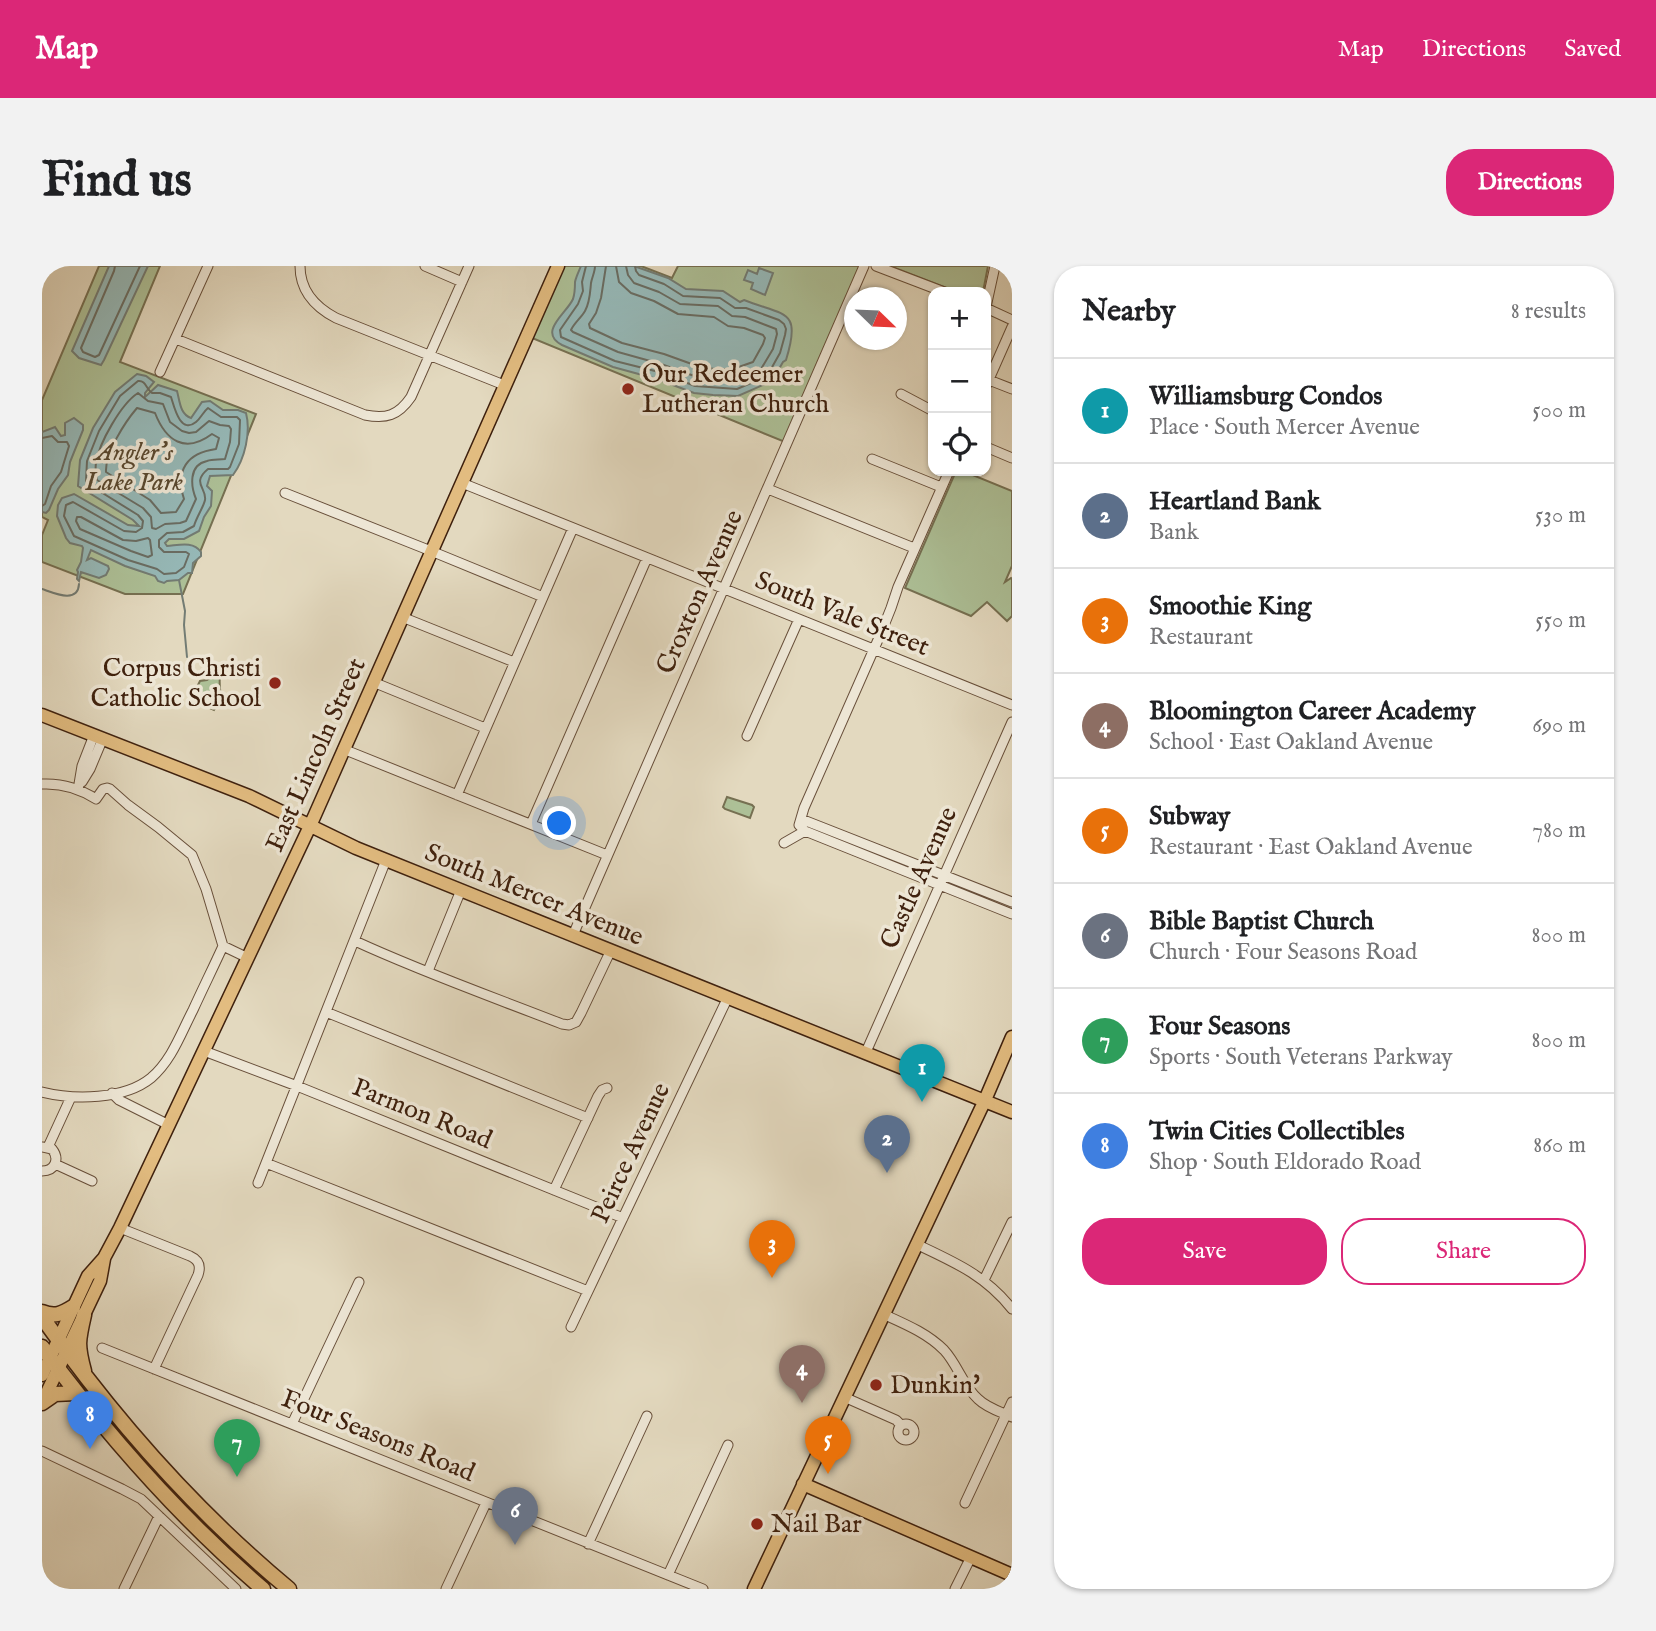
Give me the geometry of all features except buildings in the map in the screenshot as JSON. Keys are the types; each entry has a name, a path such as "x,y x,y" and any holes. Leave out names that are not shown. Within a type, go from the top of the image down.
{"highway":[{"path":"42,1315 79,1311 79,1351 86,1379"},
{"path":"42,1315 86,1379 136,1439 190,1498 289,1589"},
{"path":"50,1358 109,1434 169,1500 263,1589"},
{"path":"42,1403 55,1394 76,1393"}],"main road":[{"name":"East Lincoln Street","path":"42,1375 50,1358 62,1346 79,1311 100,1281 104,1258 310,826 558,266"},
{"name":"South Mercer Avenue","path":"42,715 249,796 356,848 1012,1112"},
{"path":"754,1589 1012,1038"},
{"name":"East Lincoln Street","path":"42,1403 50,1358"},
{"path":"803,1484 1012,1575"}],"street":[{"path":"160,372 208,266"},
{"path":"300,266 304,288 312,301 323,311 504,385"},
{"path":"425,266 462,282"},
{"path":"176,339 365,415 387,416 404,407 411,397 469,266"},
{"name":"Croxton Avenue","path":"573,935 864,266"},
{"path":"876,266 931,287"},
{"path":"990,287 995,266"},
{"path":"991,310 1012,320"},
{"path":"991,374 1012,327"},
{"path":"991,384 1012,389"},
{"path":"901,394 928,408"},
{"path":"991,449 1012,458"},
{"path":"872,459 941,487"},
{"path":"946,476 808,797 799,825 804,831 1012,914"},
{"name":"South Vale Street","path":"462,483 1012,705"},
{"path":"768,489 914,548"},
{"path":"285,494 543,597"},
{"path":"457,795 573,528"},
{"path":"531,824 648,558"},
{"path":"402,617 514,662"},
{"path":"747,736 799,619"},
{"path":"373,682 485,728"},
{"name":"Castle Avenue","path":"866,1052 1012,722"},
{"path":"78,790 90,769 99,736"},
{"path":"344,749 607,855"},
{"path":"42,784 67,785 96,799 103,789 110,789 192,855 206,889 223,946 168,1060 150,1078 138,1086 93,1097 42,1093"},
{"path":"801,819 1012,902"},
{"path":"784,843 804,831"},
{"path":"258,1183 386,860"},
{"path":"428,971 461,890"},
{"path":"355,940 562,1024 573,1024 581,1013 611,950"},
{"path":"223,946 248,958"},
{"name":"Peirce Avenue","path":"571,1327 728,997"},
{"path":"326,1012 588,1118"},
{"name":"Parmon Road","path":"204,1051 623,1218"},
{"path":"554,1190 598,1096 607,1088"},
{"path":"111,1093 119,1100 169,1125"},
{"path":"42,1171 50,1170 57,1160 55,1152 45,1147 71,1097"},
{"path":"266,1163 588,1291"},
{"path":"55,1164 92,1181"},
{"path":"984,1280 1012,1222"},
{"path":"120,1228 190,1256 198,1261 200,1267 154,1369"},
{"path":"916,1244 984,1280 1012,1309"},
{"path":"292,1424 359,1282"},
{"path":"883,1314 929,1337 950,1357 977,1399 1009,1416"},
{"name":"Four Seasons Road","path":"102,1348 703,1589"},
{"path":"844,1397 896,1420 901,1425"},
{"path":"965,1503 1009,1416 1012,1402"},
{"path":"589,1544 647,1416"},
{"path":"668,1575 728,1444"},
{"path":"42,1451 132,1494 236,1589"},
{"path":"446,1589 486,1503"},
{"path":"124,1589 159,1516"},
{"path":"955,1589 971,1557"}],"green space":[{"name":"Angler’s Lake Park","path":"99,266 160,266 120,362 256,414 183,594 125,594 42,562 42,535 48,520 42,517 42,400"},
{"path":"564,266 641,266 672,278 678,266 861,266 852,287 844,287 844,305 785,442 532,338"},
{"path":"890,266 988,266 984,287 944,287"},
{"path":"954,476 975,476 1012,491 1012,566 1005,582 1012,579 1012,616 1007,621 987,602 971,616 905,588"},
{"path":"217,673 220,675 220,697 214,710 203,705 206,695 196,689 200,681"},
{"path":"727,797 752,805 754,807 750,818 725,809 723,807"}],"water":[{"path":"109,266 148,266 101,365 79,358 72,351"},
{"path":"581,266 634,266 668,278 686,289 723,291 740,302 744,300 780,313 791,323 786,360 772,381 738,396 713,395 694,393 613,367 562,345 555,340 553,328 573,299 575,280"},
{"path":"759,268 773,273 765,295 751,289 753,283 744,280 748,270 757,274"},
{"path":"137,374 154,382 145,397 158,385 177,391 183,411 191,418 202,402 210,401 223,410 246,413 248,428 244,453 233,475 210,476 207,486 212,491 211,506 199,531 184,539 169,539 165,543 167,546 190,545 201,552 201,556 193,563 192,573 179,580 164,583 158,581 155,576 91,550 87,560 91,558 109,569 106,575 99,578 81,572 79,581 77,570 83,548 70,543 66,538 57,516 62,498 74,494 128,525 139,526 78,486 80,460 93,428 115,392"},
{"path":"74,418 83,425 83,430 70,462 68,475 58,489 49,510 42,512 42,432 55,427 61,436 65,435 65,423"}],"waterway":[{"path":"179,580 185,611 187,657"},
{"path":"42,589 65,596 74,594 79,584"}],"place":[{"name":"Our Redeemer Lutheran Church","path":"628,389"},
{"name":"Corpus Christi Catholic School","path":"275,683"},
{"name":"Williamsburg Condos","path":"922,1102"},
{"name":"Heartland Bank","path":"887,1173"},
{"name":"Smoothie King","path":"772,1278"},
{"name":"Dunkin'","path":"876,1385"},
{"name":"Bloomington Career Academy","path":"802,1403"},
{"name":"Twin Cities Collectibles","path":"90,1449"},
{"name":"Subway","path":"828,1474"},
{"name":"Four Seasons","path":"237,1477"},
{"name":"Nail Bar","path":"757,1524"},
{"name":"Bible Baptist Church","path":"515,1545"}]}
